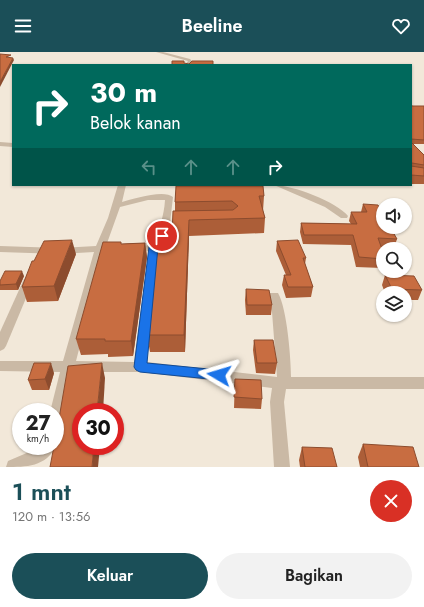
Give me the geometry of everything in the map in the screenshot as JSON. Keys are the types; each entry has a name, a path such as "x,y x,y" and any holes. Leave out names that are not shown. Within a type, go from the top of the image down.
{"street":[{"path":"158,52 189,60 190,61 188,64"},
{"path":"0,144 12,145"},
{"path":"60,403 100,249 105,240 122,186"},
{"path":"281,186 328,205 344,216"},
{"path":"116,206 148,198 173,197 170,209 170,222 154,247 140,367"},
{"path":"0,249 128,250 154,247"},
{"path":"0,346 5,321 34,268 42,250"},
{"path":"274,296 278,312 284,365 284,377 279,387 278,402 282,467"},
{"path":"0,366 140,367 282,382 424,383"},
{"path":"14,467 35,458 38,455"}],"building":[{"path":"0,54 11,55 6,57 13,58 0,82"},
{"path":"172,61 184,61 184,63 189,64 172,64"},
{"path":"192,61 213,61 213,64 189,64"},
{"path":"412,106 424,106 424,140 412,139"},
{"path":"412,143 424,155 424,165 412,163"},
{"path":"412,166 424,168 424,176 412,175"},
{"path":"176,186 263,186 264,196 259,196 265,218 189,220 184,335 147,335 158,241 160,241 161,234 172,234 173,211 233,210 238,206 232,201 175,202"},
{"path":"363,204 376,205 376,234 394,234 397,239 378,238 379,242 376,242 376,258 359,257 353,235 304,235 301,223 357,224 351,212 367,212"},
{"path":"72,240 54,286 22,287 32,261 34,261 44,241"},
{"path":"298,240 306,258 303,258 313,287 288,287 284,275 291,275 277,241"},
{"path":"103,242 121,242 121,244 145,243 131,341 76,339"},
{"path":"5,271 22,271 16,284 0,285 0,281"},
{"path":"412,276 414,276 422,290 412,290 412,286 390,286 386,278 412,278"},
{"path":"246,289 269,290 272,305 247,305"},
{"path":"254,340 273,340 277,363 257,363"},
{"path":"34,363 51,363 45,379 28,380"},
{"path":"102,363 98,403 72,403 72,455 93,455 92,467 50,467 52,455 64,455 64,403 62,403 68,366"},
{"path":"235,379 261,380 262,399 234,397"},
{"path":"363,444 413,447 419,467 368,467"},
{"path":"302,447 332,448 337,467 305,467"}],"route":[{"path":"162,236 154,247 140,367 219,375"}]}
